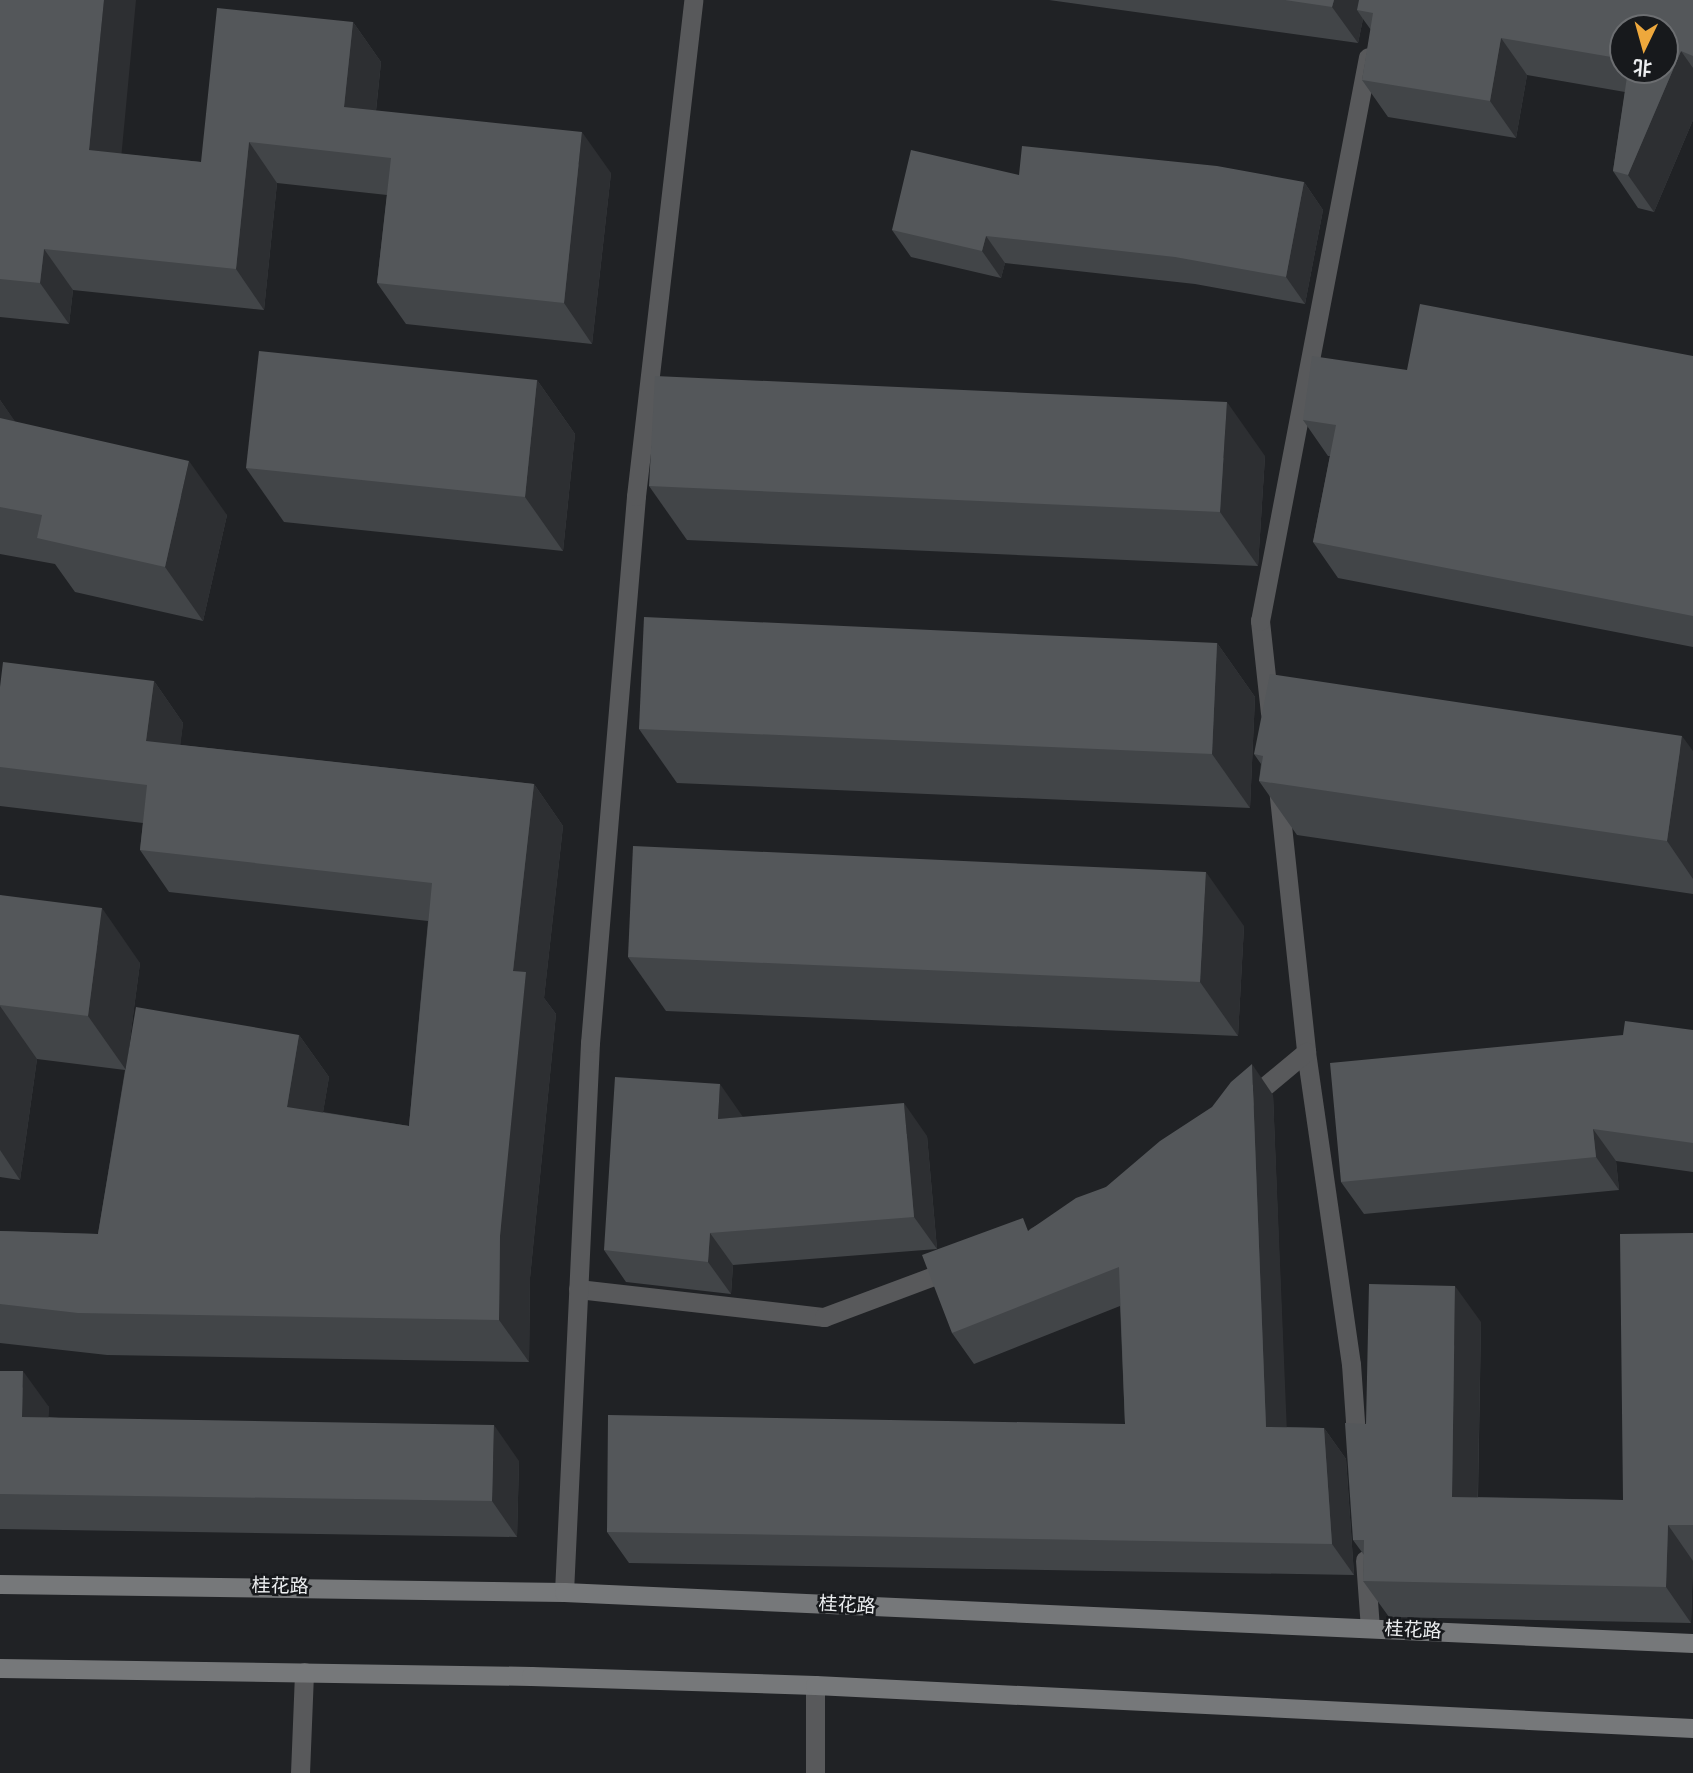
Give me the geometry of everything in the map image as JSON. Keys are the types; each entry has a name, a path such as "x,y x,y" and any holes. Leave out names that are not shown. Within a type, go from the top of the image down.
{"main road":[{"name":"桂花路","path":"0,1584 210,1584 564,1592 1693,1643"},
{"path":"0,1668 304,1672 815,1685 1693,1728"}],"street":[{"path":"564,1592 590,1043 635,509 694,0"},
{"path":"1271,729 1260,621 1371,40"},
{"path":"1276,769 1306,1052 1351,1364 1359,1475"},
{"path":"1233,1113 1306,1052"},
{"path":"578,1289 824,1317 978,1260"},
{"path":"1364,1545 1370,1628"},
{"path":"300,1773 304,1672"},
{"path":"815,1685 815,1773"}],"building":[{"path":"0,0 104,0 89,150 201,162 217,8 353,22 344,107 582,132 564,303 377,283 391,158 249,142 236,269 44,249 40,283 0,279"},
{"path":"1285,0 1334,0 1332,7"},
{"path":"1359,0 1693,0 1693,56 1681,51 1679,56 1679,14 1609,14 1609,57 1501,38 1490,101 1362,80 1373,13 1357,10"},
{"path":"1626,84 1667,84 1628,175 1613,171"},
{"path":"1022,146 1217,166 1304,182 1286,277 1175,257 986,236 982,251 892,230 911,150 1019,175"},
{"path":"1420,304 1693,356 1693,616 1313,542 1336,425 1303,420 1312,356 1407,370"},
{"path":"259,351 537,380 525,497 246,468"},
{"path":"655,376 1227,402 1220,512 649,486"},
{"path":"0,418 189,461 165,567 37,538 42,515 0,507"},
{"path":"644,617 1217,643 1212,754 639,729"},
{"path":"3,662 154,681 146,741 534,784 513,971 526,972 500,1236 499,1320 78,1313 0,1304 0,1231 98,1234 136,1007 299,1035 287,1107 409,1126 432,883 140,850 147,785 0,767 0,687"},
{"path":"1270,674 1682,736 1667,841 1259,781 1263,756 1254,754"},
{"path":"633,846 1206,872 1200,982 628,957"},
{"path":"0,895 102,908 88,1016 0,1005"},
{"path":"1625,1021 1693,1030 1693,1143 1593,1129 1596,1157 1341,1182 1330,1063 1623,1035"},
{"path":"1252,1064 1266,1427 1324,1428 1332,1544 607,1532 608,1415 1125,1424 1119,1267 952,1333 922,1255 1023,1218 1028,1231 1076,1198 1106,1187 1160,1141 1212,1107 1231,1082"},
{"path":"615,1077 720,1084 718,1119 904,1103 914,1217 710,1233 708,1262 604,1250"},
{"path":"1693,1233 1693,1525 1668,1525 1666,1587 1363,1581 1364,1540 1353,1540 1345,1423 1366,1424 1369,1284 1455,1286 1452,1497 1623,1500 1620,1234"},
{"path":"0,1371 23,1371 22,1417 494,1425 492,1501 0,1494"}]}
